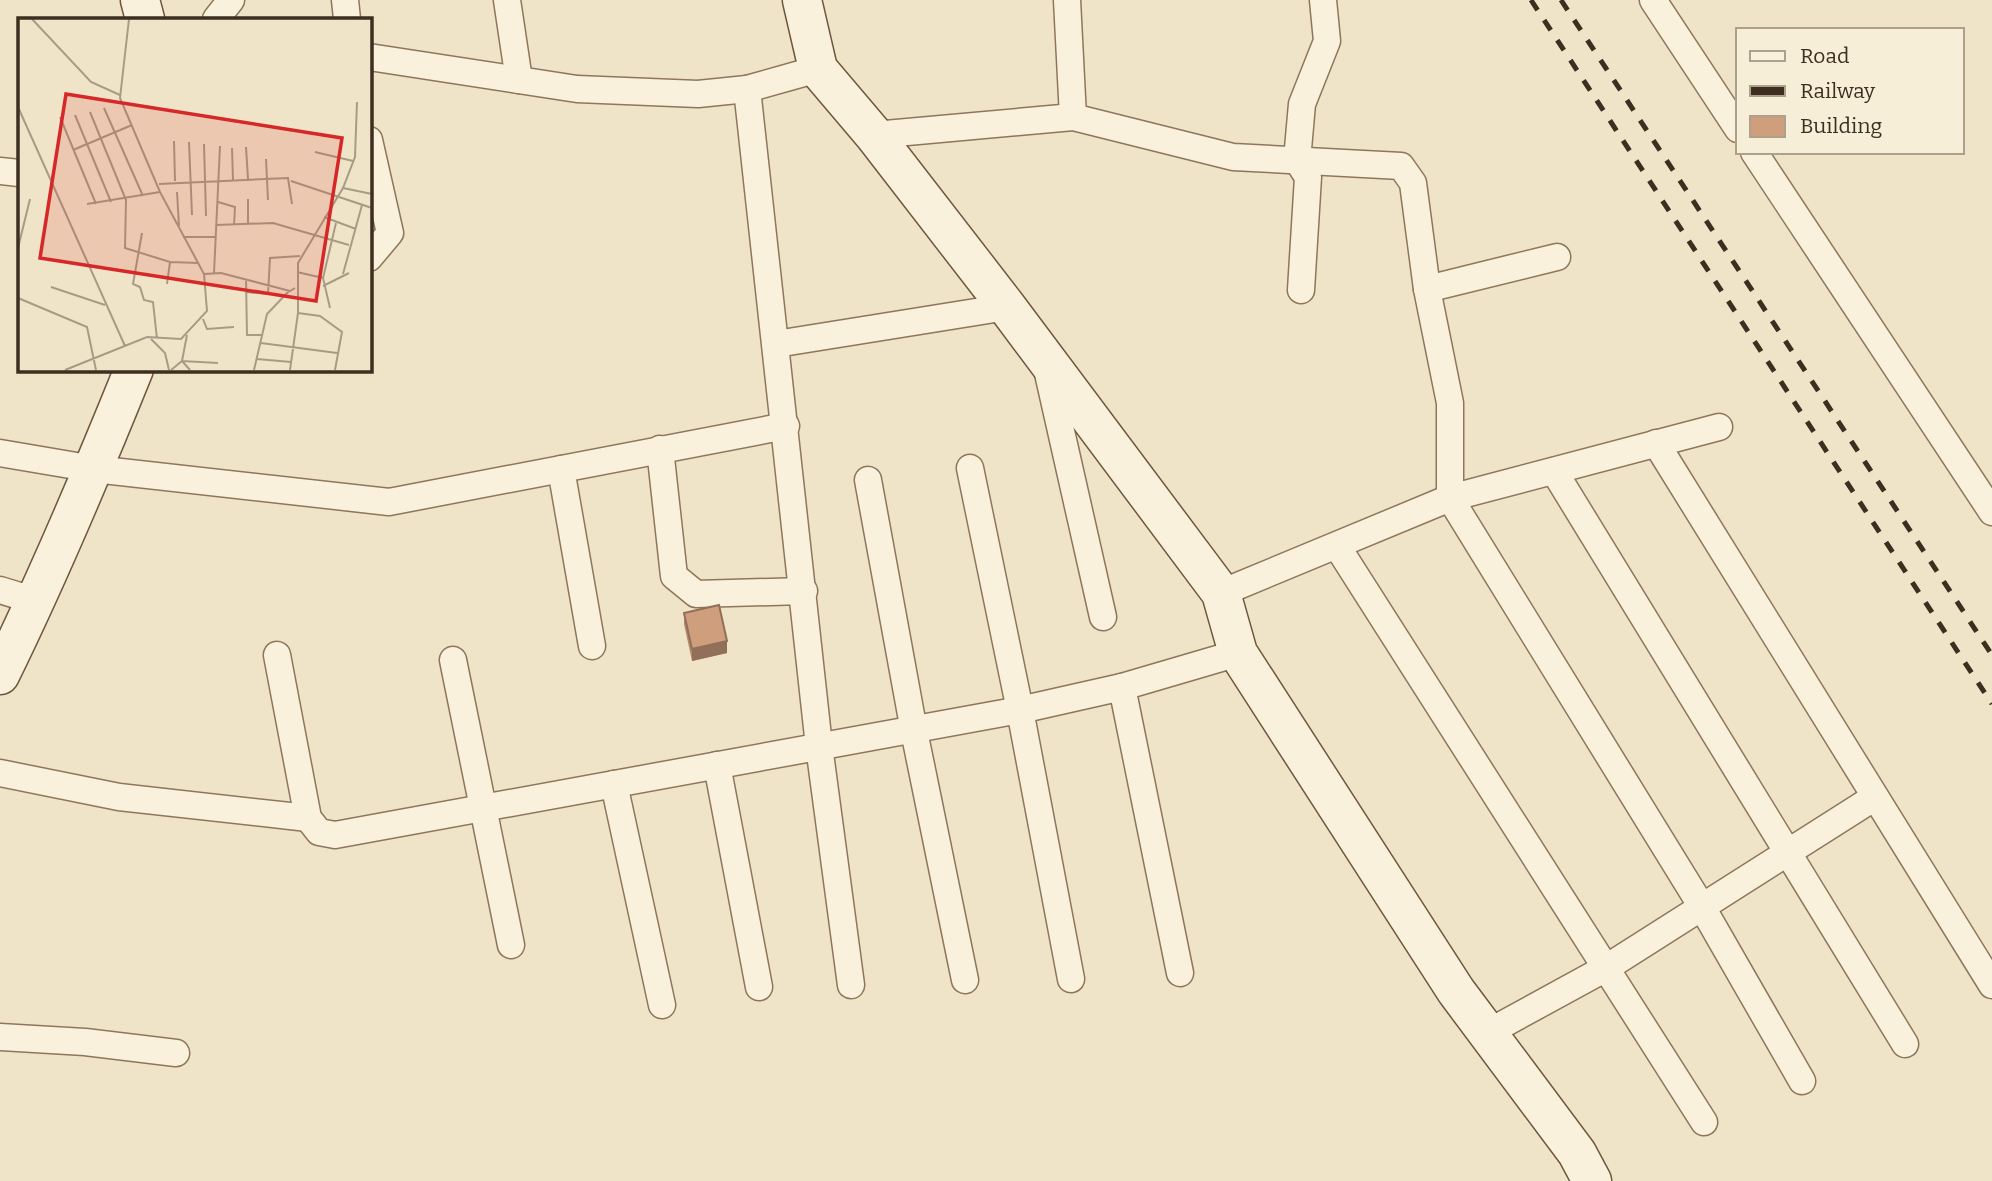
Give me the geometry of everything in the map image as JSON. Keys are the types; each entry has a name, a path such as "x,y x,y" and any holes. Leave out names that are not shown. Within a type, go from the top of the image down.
{"street":[{"path":"140,0 145,18"},
{"path":"217,18 231,0"},
{"path":"345,0 347,18"},
{"path":"507,0 519,80"},
{"path":"802,0 818,69 874,135 1007,307 1221,593 1238,653 1456,991 1577,1153 1592,1181"},
{"path":"1067,0 1073,117"},
{"path":"1301,290 1308,177 1297,160 1302,104 1327,41 1323,0"},
{"path":"1653,0 1736,126"},
{"path":"371,57 577,89 698,94 747,89 818,69"},
{"path":"747,89 820,746 851,985"},
{"path":"874,135 1073,117 1233,157 1401,166 1413,183 1427,289 1450,402 1450,498 1702,907 1802,1081"},
{"path":"371,149 390,233 371,256"},
{"path":"1755,154 1992,512"},
{"path":"0,172 18,173"},
{"path":"1427,289 1556,257"},
{"path":"776,344 1007,307"},
{"path":"1044,356 1103,617"},
{"path":"0,675 94,470 133,371"},
{"path":"0,453 94,470 389,502 786,426"},
{"path":"1221,593 1450,498 1719,427"},
{"path":"1656,443 1992,985"},
{"path":"660,449 674,576 696,594 803,591"},
{"path":"970,468 1020,710 1071,979"},
{"path":"561,469 593,646"},
{"path":"1554,471 1905,1044"},
{"path":"868,480 914,731 965,980"},
{"path":"1337,546 1704,1122"},
{"path":"0,590 36,601"},
{"path":"277,655 307,818 319,832 335,835 1020,710 1122,687 1238,653"},
{"path":"453,660 511,945"},
{"path":"1122,687 1180,973"},
{"path":"718,765 759,987"},
{"path":"0,773 119,797 307,818"},
{"path":"614,784 662,1005"},
{"path":"1487,1033 1606,968 1875,797"},
{"path":"0,1037 85,1042 176,1053"}],"building":[{"path":"719,605 727,641 692,649 684,613"}],"railway":[{"path":"1531,0 1992,704"},
{"path":"1561,0 1992,655"}]}
